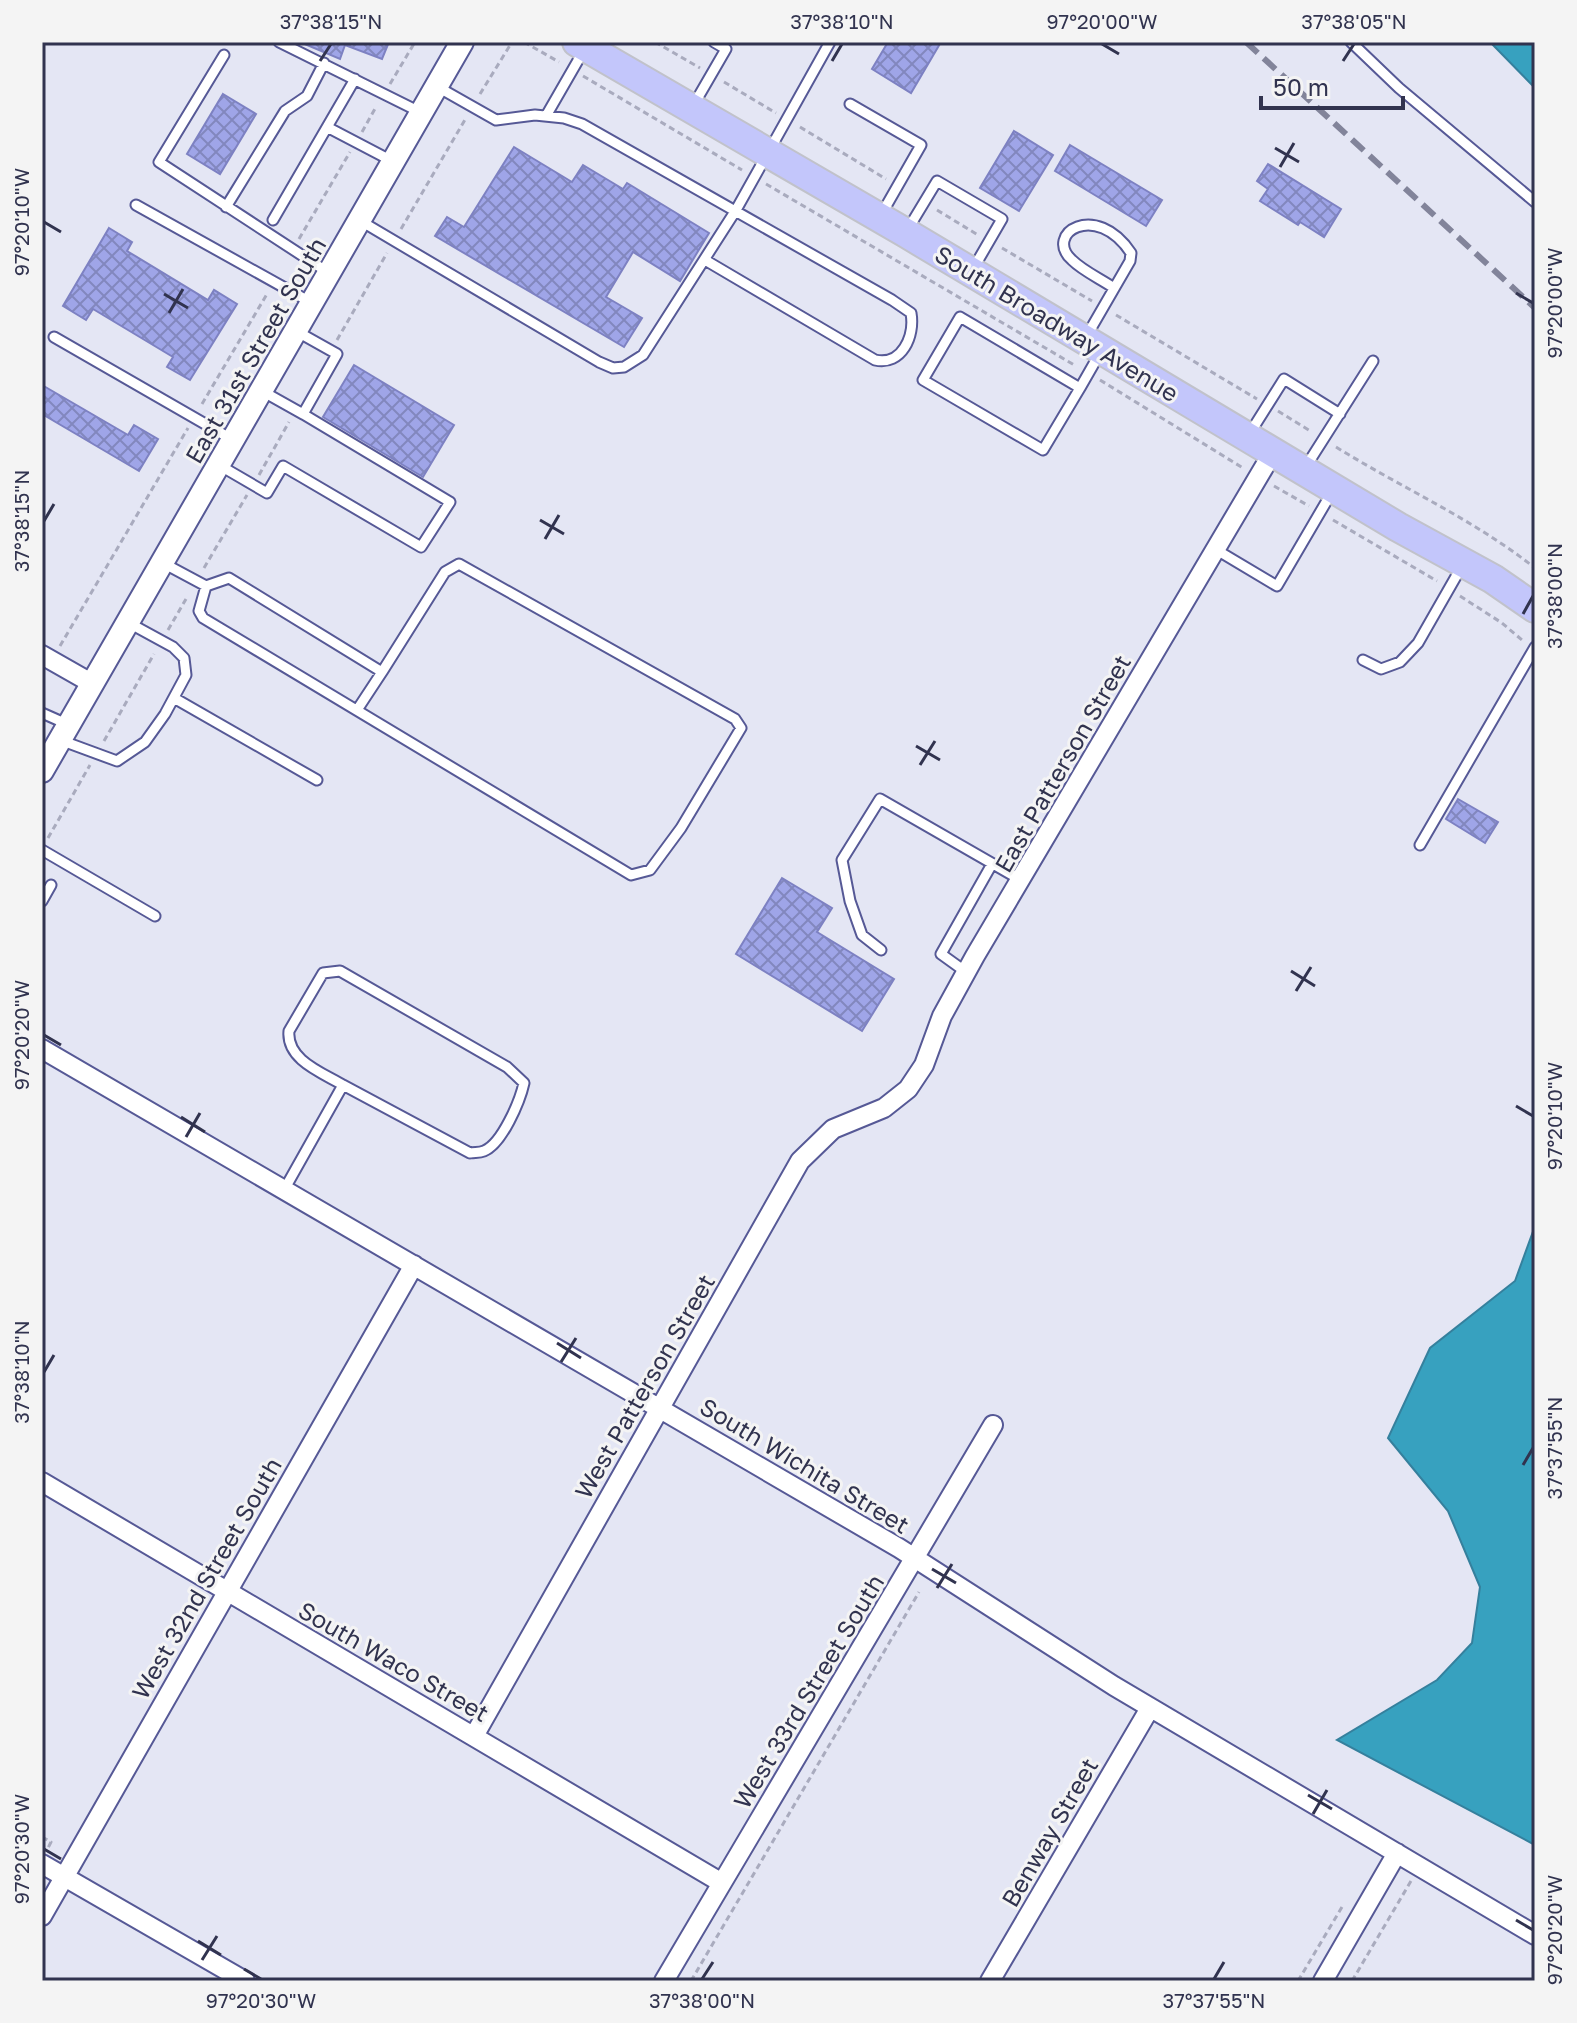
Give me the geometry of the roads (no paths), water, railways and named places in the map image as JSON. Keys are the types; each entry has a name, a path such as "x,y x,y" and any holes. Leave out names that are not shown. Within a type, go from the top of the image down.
{"main road":[{"name":"South Broadway Avenue","path":"582,44 1464,563 1535,608"}],"street":[{"name":"East 31st Street South","path":"42,771 462,42"},
{"name":"East Patterson Street","path":"897,1100 924,1065 942,1016 966,972 1273,452"},
{"path":"47,657 93,684"},
{"name":"South Wichita Street","path":"42,1049 661,1407 914,1558 1150,1708 1535,1935"},
{"name":"West Patterson Street","path":"474,1736 800,1161 833,1129 897,1100"},
{"name":"West 32nd Street South","path":"42,1916 414,1265"},
{"name":"West 33rd Street South","path":"664,1981 993,1425"},
{"name":"South Waco Street","path":"42,1482 722,1883"},
{"name":"Benway Street","path":"990,1981 1150,1708"},
{"path":"1323,1981 1397,1853"},
{"path":"42,1864 245,1981"}],"lane":[{"path":"279,42 421,113"},
{"path":"691,108 726,49 714,42"},
{"path":"359,220 613,368 624,367 643,355 705,260 830,42"},
{"path":"1351,42 1399,88 1535,202"},
{"path":"546,116 582,44"},
{"path":"224,55 159,162 329,273"},
{"path":"226,207 285,111 307,96 324,63"},
{"path":"273,220 355,79"},
{"path":"436,86 496,120 546,116 582,124 911,313 913,324 904,347 896,357 886,362 875,360 705,260"},
{"path":"850,104 921,145 880,218"},
{"path":"327,127 392,161"},
{"path":"906,233 937,181 989,211 1002,219 971,272"},
{"path":"136,205 312,303"},
{"path":"1080,388 960,317 923,380 1043,450 1080,388 1114,288 1130,261 1131,253 1115,235 1095,224 1081,223 1070,231 1065,241 1065,252 1072,261 1114,288"},
{"path":"296,331 337,354 300,412"},
{"path":"54,337 233,440"},
{"path":"1303,470 1373,361"},
{"path":"1248,437 1284,379 1340,414"},
{"path":"219,465 267,493 283,466 421,547 450,502 262,391"},
{"path":"1215,549 1277,586 1334,489"},
{"path":"163,563 201,584 229,578 382,672"},
{"path":"1363,660 1381,669 1400,662 1418,643 1464,563"},
{"path":"201,584 199,611 203,618 631,875 650,870 681,828 741,728 735,719 459,564 445,572 357,710"},
{"path":"42,713 97,753 117,761 145,742 186,675 184,658 162,641 128,623"},
{"path":"1420,845 1535,647"},
{"path":"174,698 317,780"},
{"path":"881,950 862,935 850,901 842,860 880,799 1021,880"},
{"path":"42,849 155,916"},
{"path":"966,972 941,954 992,864"},
{"path":"42,901 51,885"},
{"path":"331,970 340,971 507,1067 524,1083 516,1107 497,1139 485,1151 470,1153 343,1085 303,1061 291,1047 288,1038 316,981 331,970"},
{"path":"284,1190 343,1085"}],"water":[{"path":"1490,42 1535,42 1535,88"},
{"path":"1535,1226 1535,1845 1337,1740 1437,1680 1472,1643 1480,1587 1448,1511 1388,1438 1430,1348 1515,1281"}],"railway":[{"path":"1246,42 1535,308"}]}
